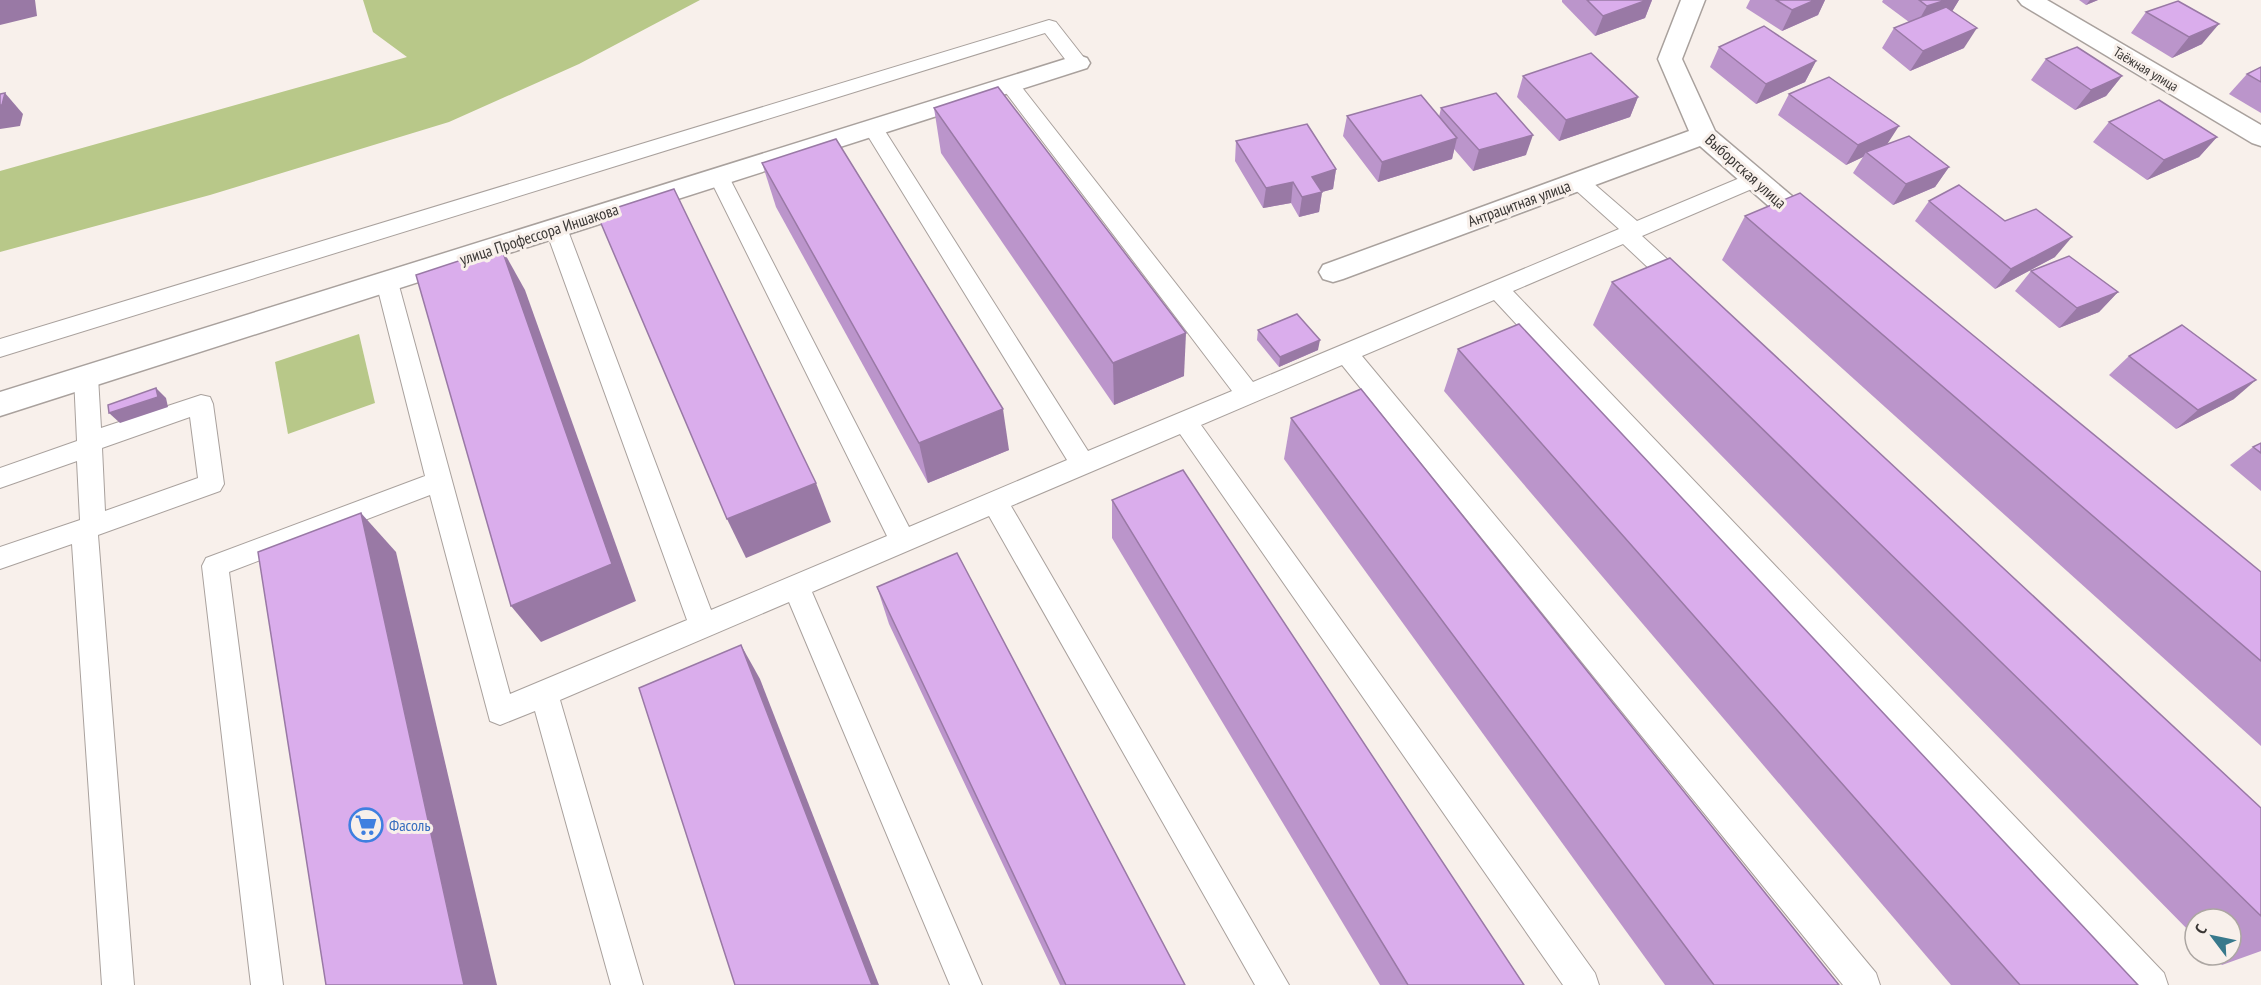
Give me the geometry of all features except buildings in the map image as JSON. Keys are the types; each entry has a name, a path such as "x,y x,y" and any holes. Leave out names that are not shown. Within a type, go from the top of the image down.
{"street":[{"name":"Выборгская улица","path":"1693,0 1670,59 1704,135 1837,249"},
{"name":"Таёжная улица","path":"2030,0 2261,137"},
{"name":"улица Профессора Иншакова","path":"0,404 1078,63"},
{"name":"Антрацитная улица","path":"1334,272 1704,135"}],"lane":[{"path":"0,348 1049,26 1078,63"},
{"path":"1010,85 1249,394"},
{"path":"873,128 1083,464"},
{"path":"719,177 903,541"},
{"path":"387,282 500,712 1754,180"},
{"path":"1578,181 1696,299"},
{"path":"556,228 703,626"},
{"path":"1497,289 2152,985"},
{"path":"1347,353 1864,985"},
{"path":"86,377 89,444 88,527 118,985"},
{"path":"0,478 201,404 211,484 0,558"},
{"path":"1184,421 1583,985"},
{"path":"267,985 214,566 440,481"},
{"path":"995,502 1273,985"},
{"path":"796,586 966,985"},
{"path":"544,693 627,985"}],"green space":[{"path":"363,0 700,0 579,64 449,122 210,195 0,252 0,171 407,57 373,32"},
{"path":"359,334 375,403 288,434 275,362"}],"place":[{"name":"Фасоль","path":"366,825"}]}
